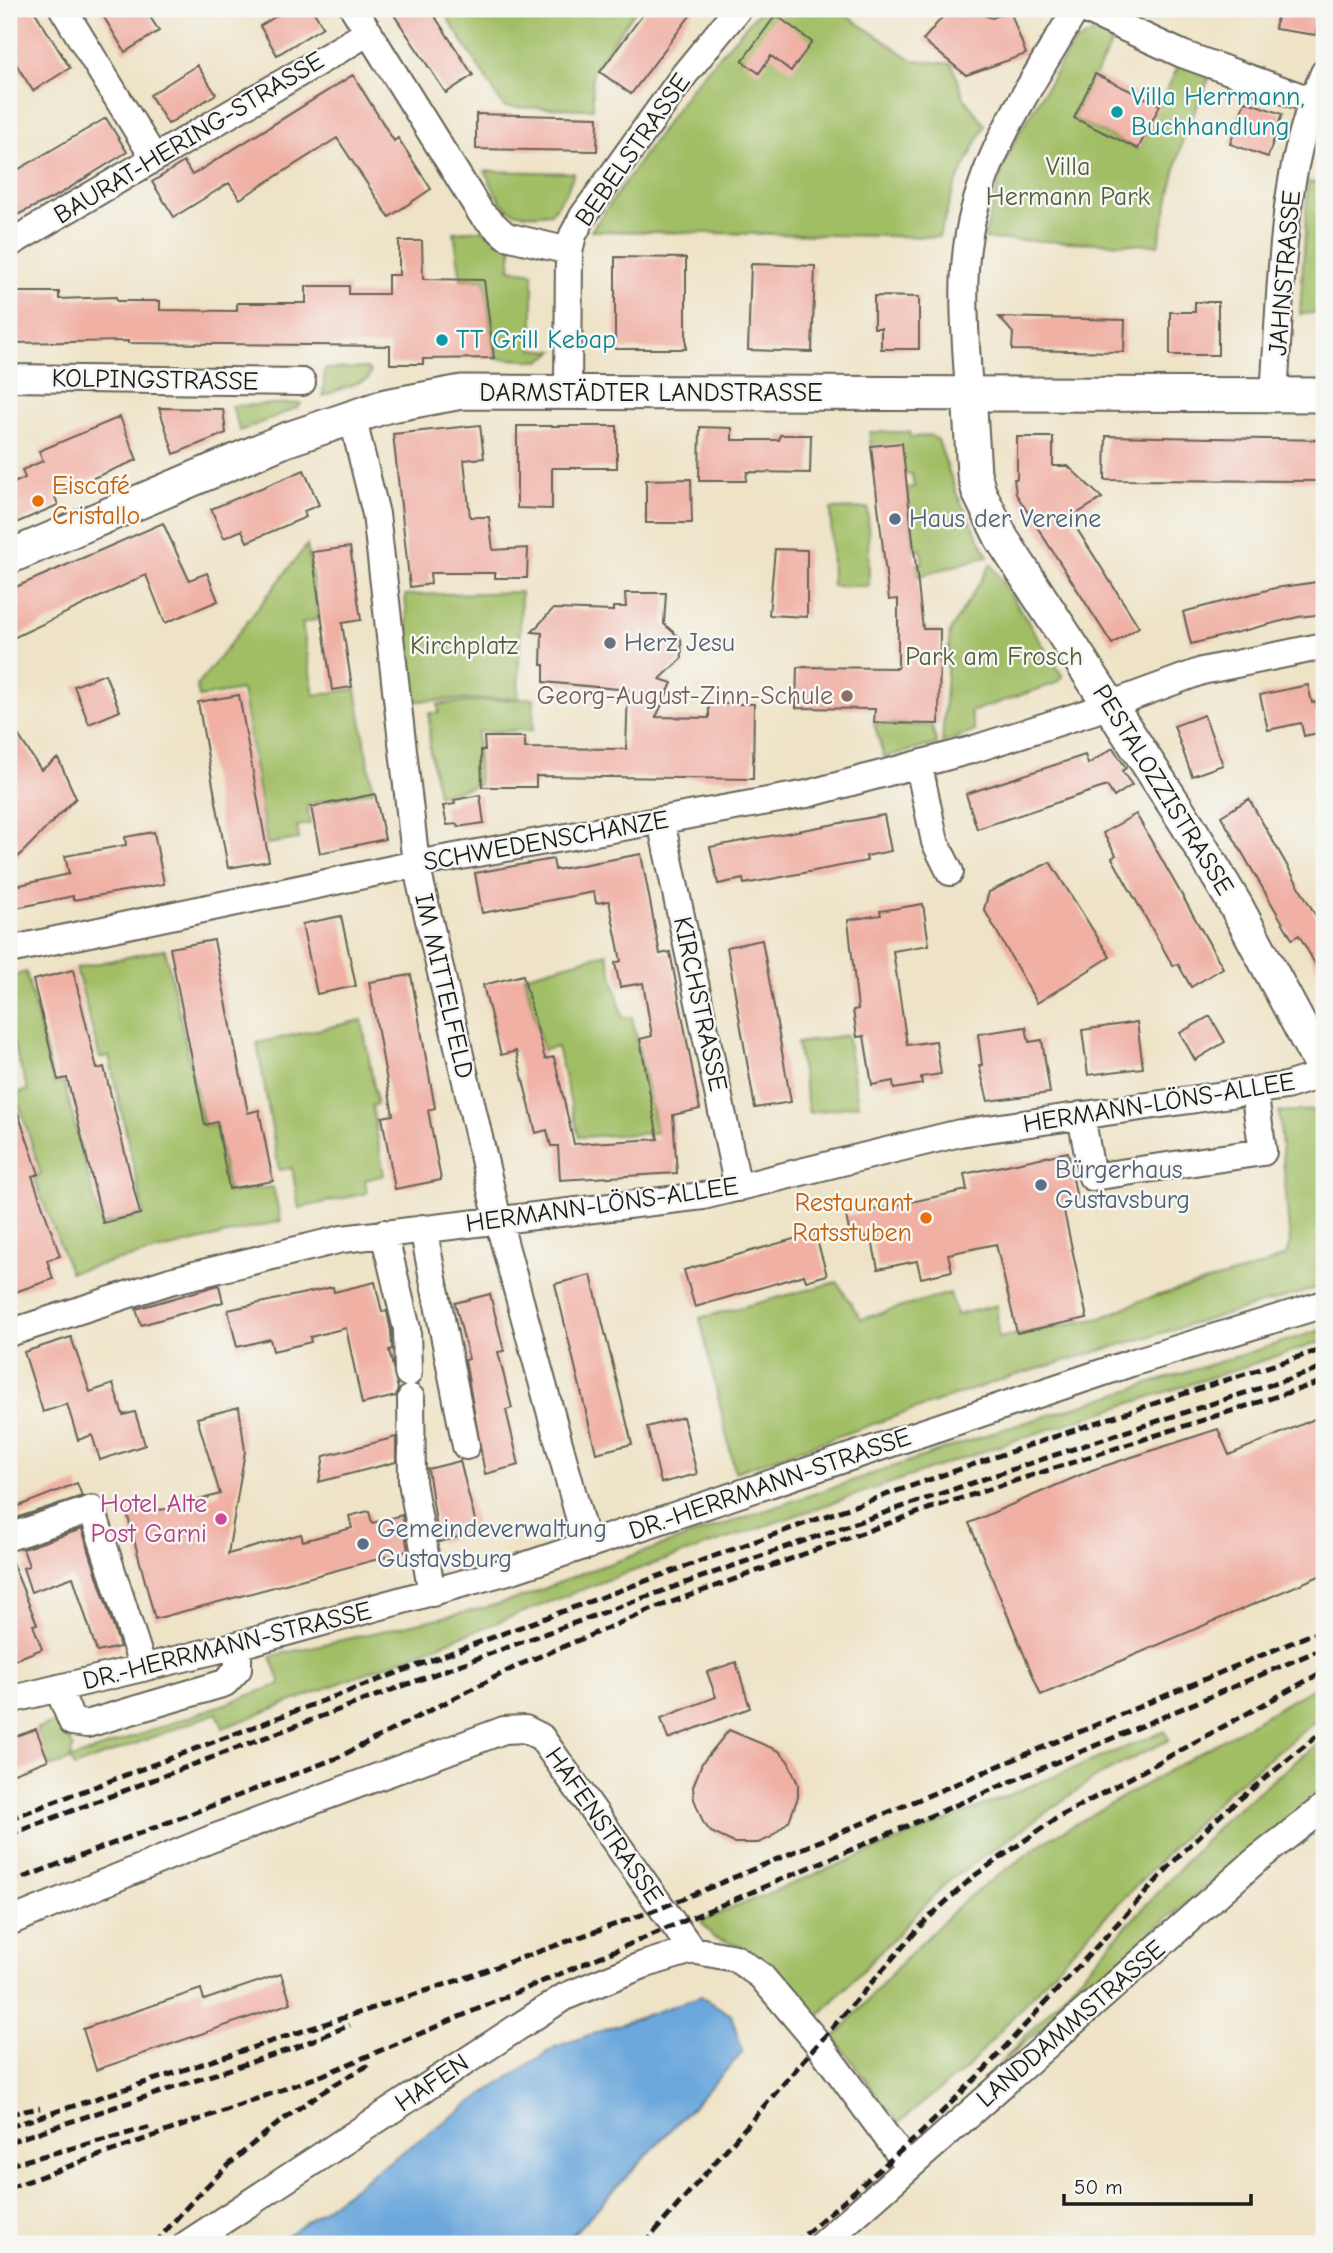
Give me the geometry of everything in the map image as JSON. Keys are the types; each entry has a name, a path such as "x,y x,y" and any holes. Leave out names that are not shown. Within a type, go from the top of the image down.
{"main road":[{"name":"DARMSTÄDTER LANDSTRASSE","path":"9,557 285,440 352,415 412,400 462,392 1324,394"},
{"name":"PESTALOZZISTRASSE","path":"969,393 972,453 979,492 1002,539 1236,906 1324,1072"}],"street":[{"path":"63,9 154,158"},
{"path":"354,9 481,213 506,236 569,251"},
{"name":"BEBELSTRASSE","path":"568,391 569,251 573,235 583,216 684,75 738,9"},
{"path":"969,393 966,287 973,216 1001,139 1076,9"},
{"path":"1084,9 1182,54 1318,103"},
{"name":"BAURAT-HERING-STRASSE","path":"9,244 369,32"},
{"name":"JAHNSTRASSE","path":"1274,394 1284,233 1295,163 1318,103 1324,73"},
{"name":"KOLPINGSTRASSE","path":"9,378 302,382"},
{"name":"IM MITTELFELD","path":"352,415 376,514 416,864 498,1220 587,1546"},
{"name":"SCHWEDENSCHANZE","path":"9,950 416,864 807,794 919,766 1109,705 1202,671 1324,646"},
{"path":"919,766 935,842 950,872"},
{"name":"KIRCHSTRASSE","path":"661,821 738,1188"},
{"name":"HERMANN-LÖNS-ALLEE","path":"9,1333 170,1281 342,1239 702,1196 938,1138 1254,1091 1324,1072"},
{"path":"1081,1115 1091,1177 1263,1152 1254,1091"},
{"path":"423,1228 466,1446"},
{"path":"384,1233 405,1318 412,1482 432,1593"},
{"name":"DR.-HERRMANN-STRASSE","path":"9,1700 238,1645 432,1593 587,1546 951,1422 1324,1304"},
{"path":"9,1537 92,1509 143,1668"},
{"path":"58,1688 72,1722 87,1724 225,1683 238,1669 238,1645"},
{"name":"HAFENSTRASSE","path":"9,1922 211,1839 504,1730 525,1729 541,1737 691,1950"},
{"name":"LANDDAMMSTRASSE","path":"822,2244 1254,1863 1324,1807"},
{"path":"691,1950 735,1958 761,1976 817,2042 909,2167"},
{"name":"HAFEN","path":"187,2244 564,1997 643,1965 691,1950"}],"green space":[{"path":"442,9 636,9 592,72 593,109 504,107"},
{"path":"761,9 837,9 913,60 952,64 964,98 985,125 954,188 939,237 591,231 690,89"},
{"name":"Villa Hermann Park","path":"1094,32 1114,38 1074,118 1137,149 1180,63 1211,74 1183,138 1158,245 984,239 1003,167 1018,135 1072,45"},
{"path":"485,171 574,173 567,191 551,213 524,214 515,212 502,203"},
{"path":"1308,182 1324,184 1324,296 1314,313 1300,314"},
{"path":"482,230 512,247 510,269 533,273 533,349 554,351 540,361 494,358 484,280 461,279 454,232"},
{"path":"367,368 371,372 368,379 323,396 325,369"},
{"path":"301,403 299,407 240,431 232,406"},
{"path":"869,432 910,432 910,438 929,435 938,440 957,495 988,556 917,577 915,565 923,563 921,549 914,550 907,488 914,487 912,474 905,474 871,446"},
{"path":"868,508 869,586 832,586 831,509"},
{"path":"307,545 319,619 302,623 314,695 356,689 373,791 307,805 310,824 297,826 299,839 267,844 242,690 199,697 197,686"},
{"name":"Park am Frosch","path":"991,564 1063,677 1054,684 970,712 975,731 942,743 950,631"},
{"name":"Kirchplatz","path":"521,592 518,698 414,701 405,595"},
{"path":"534,698 533,730 477,732 479,785 438,795 430,751 429,713 439,713 438,704"},
{"path":"874,723 932,726 937,744 884,757"},
{"path":"165,949 204,1126 216,1125 228,1192 273,1187 281,1221 70,1272 34,1177 41,1174 16,1094 28,1090 9,1031 9,977 26,972 54,1084 64,1083 101,1225 144,1214 109,1056 100,1058 76,968"},
{"path":"607,953 623,1018 632,1017 657,1133 579,1137 557,1047 543,1050 524,976"},
{"path":"362,1020 377,1104 372,1106 384,1175 365,1180 367,1193 299,1208 292,1168 279,1170 257,1043"},
{"path":"847,1035 858,1105 809,1113 797,1043"},
{"path":"1314,1110 1324,1117 1324,1286 1003,1379 735,1472 700,1318 837,1282 861,1319 950,1293 956,1315 997,1305 998,1338 1101,1318 1142,1300 1262,1266 1286,1255 1290,1243 1279,1112"},
{"path":"1324,1329 1324,1341 1016,1440 607,1580 223,1728 217,1713 74,1767 71,1759 281,1684 271,1656 527,1596 582,1573 998,1431"},
{"path":"1324,1682 1324,1714 1225,1794 1069,1954 968,2067 898,2123 834,2038 902,1962 966,1899 1044,1842"},
{"path":"59,1721 64,1722 73,1748 70,1760 50,1767 36,1729"},
{"path":"1165,1731 1169,1740 1096,1777 946,1883 818,2017 774,1967 748,1950 714,1938 701,1921"},
{"path":"1324,1738 1324,1790 1167,1919 999,2065 1225,1819"}],"water":[{"path":"701,1996 731,2015 743,2052 564,2244 275,2244 469,2104 555,2047"}],"building":[{"path":"9,9 33,9 70,68 33,91 9,53"},
{"path":"99,9 145,9 159,31 125,52"},
{"path":"288,9 312,9 323,27 277,55 260,26"},
{"path":"390,9 430,9 473,75 446,93"},
{"path":"647,9 695,9 631,94 600,72"},
{"path":"949,9 957,9 968,15 973,11 992,18 1010,11 1026,54 966,75 923,40"},
{"path":"1278,9 1319,9 1316,35 1275,29"},
{"path":"776,15 812,42 791,71 771,56 759,73 742,61"},
{"path":"197,65 216,94 168,124 150,95"},
{"name":"Villa Herrmann, Buchhandlung","path":"1095,74 1160,105 1138,149 1074,118"},
{"path":"353,75 394,141 398,138 431,189 389,217 337,138 240,199 229,183 174,217 152,182 184,162 192,175"},
{"path":"1245,101 1282,114 1268,157 1230,144"},
{"path":"476,114 598,117 597,151 476,149"},
{"path":"106,118 127,152 58,195 9,219 9,175"},
{"path":"399,241 422,241 423,279 484,280 494,358 423,359 423,364 390,364 390,346 128,341 12,343 12,336 9,336 9,300 17,300 17,292 59,292 59,299 116,297 117,301 160,301 160,310 237,311 237,303 306,303 306,286 349,286 349,294 388,294 388,275 399,275"},
{"path":"615,257 686,258 686,349 615,349"},
{"path":"751,264 815,266 812,352 748,350"},
{"path":"874,296 919,297 919,349 881,349 881,328 874,328"},
{"path":"1195,302 1218,302 1218,355 1170,355 1170,312 1195,312"},
{"path":"999,317 1125,320 1124,352 1012,350 1013,333"},
{"path":"159,408 223,409 226,433 174,454"},
{"path":"120,417 137,460 54,494 58,505 9,526 9,485 25,478 22,470 43,461 39,451"},
{"path":"480,425 484,458 464,460 470,517 489,517 493,550 528,548 527,578 495,578 495,573 430,573 431,584 410,587 393,434"},
{"path":"517,426 617,426 617,468 552,468 552,509 517,508"},
{"path":"700,427 732,428 732,440 779,440 780,435 811,435 810,473 747,472 746,481 699,481"},
{"path":"1106,436 1324,440 1324,481 1105,480"},
{"path":"1017,437 1053,437 1053,466 1068,466 1102,498 1070,518 1139,627 1112,644 1016,494 1014,479 1017,479"},
{"path":"902,443 923,629 940,629 939,724 874,723 875,709 796,708 797,667 898,668 898,599 889,600 871,446"},
{"path":"304,470 319,505 304,511 306,517 247,542 242,530 224,538 211,509"},
{"path":"691,479 692,523 646,523 646,480"},
{"path":"163,523 189,580 207,573 218,601 165,623 146,575 9,640 9,590"},
{"path":"350,547 361,620 342,623 352,687 332,690 312,552"},
{"path":"775,549 807,550 807,617 769,615"},
{"path":"1324,581 1324,614 1298,617 1191,644 1183,612 1275,588"},
{"path":"625,593 666,593 664,624 681,639 682,658 660,679 672,683 656,717 709,718 709,704 754,704 753,779 536,776 536,787 482,787 481,750 485,750 484,737 525,737 525,748 626,749 628,690 544,682 544,665 541,665 542,633 532,632 553,609 613,611 613,607 626,607"},
{"path":"105,674 120,711 89,724 74,686"},
{"path":"1308,685 1312,703 1316,702 1323,732 1304,736 1301,723 1268,730 1260,695"},
{"path":"239,695 269,861 228,868 198,702"},
{"path":"1204,715 1223,765 1192,776 1174,726"},
{"path":"9,721 41,770 58,758 76,798 9,866"},
{"path":"1113,748 1126,768 1122,771 1132,785 1114,797 1107,786 977,829 966,794 1085,755 1088,764"},
{"path":"375,794 385,839 320,853 311,807"},
{"path":"480,795 484,823 458,827 457,824 447,825 443,806 455,804 454,800"},
{"path":"1249,799 1324,930 1324,980 1299,935 1292,939 1221,816"},
{"path":"1136,814 1223,968 1191,987 1178,964 1173,966 1112,858 1116,855 1103,833"},
{"path":"884,815 891,851 866,856 867,861 744,884 743,879 718,884 710,847"},
{"path":"154,832 164,884 73,900 73,896 16,908 11,887 69,874 65,856 126,845 125,837"},
{"path":"641,854 660,954 670,952 700,1109 673,1115 677,1173 560,1180 558,1146 551,1146 547,1130 536,1133 516,1051 501,1055 483,985 523,975 545,1059 554,1057 574,1144 658,1139 640,1039 652,1036 643,983 620,987 615,963 621,961 609,901 596,903 594,892 482,913 475,873 553,859 555,870"},
{"path":"1050,862 1110,957 1037,1003 984,909 989,892"},
{"path":"923,904 929,945 893,951 907,1045 936,1041 941,1074 921,1077 922,1084 894,1089 893,1081 872,1085 864,1036 857,1037 853,1010 858,1009 848,920 881,915 880,911"},
{"path":"341,916 356,986 317,994 302,924"},
{"path":"214,940 248,1113 259,1110 273,1181 229,1189 217,1122 205,1125 170,948"},
{"path":"762,940 791,1102 755,1108 727,947"},
{"path":"73,970 97,1069 104,1067 140,1214 103,1223 67,1078 58,1080 33,980"},
{"path":"411,975 435,1108 428,1110 441,1180 395,1189 382,1117 393,1115 369,982"},
{"path":"1210,1016 1225,1042 1195,1060 1180,1033"},
{"path":"1137,1022 1143,1068 1088,1075 1082,1030"},
{"path":"1026,1027 1029,1042 1042,1040 1050,1093 988,1101 979,1065 982,1065 978,1034"},
{"path":"9,1096 12,1096 39,1174 32,1176 60,1256 47,1260 53,1279 9,1294 9,1274 15,1272 9,1254"},
{"path":"1068,1152 1077,1199 1062,1202 1087,1318 1017,1333 996,1244 948,1254 952,1271 921,1278 917,1261 878,1269 872,1240 869,1241 868,1236 851,1240 846,1216 967,1190 964,1174"},
{"path":"815,1233 827,1275 806,1281 804,1275 695,1307 684,1270"},
{"path":"591,1275 632,1444 596,1453 555,1284"},
{"path":"375,1282 382,1312 387,1311 391,1331 392,1349 389,1350 398,1389 396,1396 362,1404 346,1328 310,1337 311,1342 273,1351 270,1339 237,1347 228,1310 333,1287 334,1292"},
{"path":"219,1285 223,1302 141,1325 136,1309"},
{"path":"490,1294 504,1351 498,1352 512,1408 506,1410 519,1465 485,1474 465,1360 469,1359 455,1303"},
{"path":"71,1337 90,1392 113,1384 123,1415 135,1412 145,1445 100,1460 92,1435 78,1440 67,1404 43,1412 24,1352"},
{"path":"239,1407 245,1451 228,1554 301,1534 303,1541 352,1528 349,1516 369,1511 372,1523 402,1515 408,1551 155,1619 127,1513 167,1509 220,1494 197,1418"},
{"path":"1324,1415 1324,1574 1041,1695 969,1523 1092,1470 1218,1429 1229,1455"},
{"path":"683,1417 697,1474 661,1483 647,1427"},
{"path":"396,1437 396,1462 319,1482 324,1456"},
{"path":"460,1461 478,1532 439,1542 428,1469"},
{"path":"77,1483 82,1496 13,1519 9,1510"},
{"path":"82,1529 120,1647 97,1652 73,1577 31,1592 23,1568 29,1566 23,1549"},
{"path":"9,1555 37,1624 33,1625 42,1649 9,1662"},
{"path":"736,1662 750,1708 668,1739 661,1718 716,1697 707,1672"},
{"path":"36,1729 48,1760 9,1775 9,1739"},
{"path":"729,1730 779,1751 788,1761 798,1784 798,1797 789,1821 770,1838 758,1843 734,1843 711,1832 703,1822 694,1799 693,1787 702,1763"},
{"path":"281,1974 291,2003 96,2070 83,2029 201,1989 204,2000"}],"railway":[{"path":"9,1819 499,1635 827,1516 1158,1402 1324,1349"},
{"path":"9,1835 335,1711 663,1591 992,1476 1324,1368"},
{"path":"9,1883 337,1758 519,1665 658,1607 928,1509 1324,1381"},
{"path":"9,2127 462,1979 661,1908 1324,1629"},
{"path":"9,2188 323,2075 1324,1648"},
{"path":"644,2244 926,1920 974,1876 1054,1820 1324,1671"},
{"path":"794,2244 920,2134 985,2069 1179,1856 1224,1812 1324,1730"},
{"path":"9,2142 294,2048 350,2025"},
{"path":"155,2244 202,2192 254,2143 310,2100 371,2064"},
{"path":"9,2114 40,2108"},
{"path":"9,2165 151,2127"}],"place":[{"name":"Villa Herrmann, Buchhandlung","path":"1117,112"},
{"name":"TT Grill Kebap","path":"442,340"},
{"name":"Eiscafé Cristallo","path":"38,501"},
{"name":"Haus der Vereine","path":"895,519"},
{"name":"Herz Jesu","path":"610,643"},
{"name":"Georg-August-Zinn-Schule","path":"847,696"},
{"name":"Bürgerhaus Gustavsburg","path":"1041,1185"},
{"name":"Restaurant Ratsstuben","path":"926,1218"},
{"name":"Hotel Alte Post Garni","path":"221,1519"},
{"name":"Gemeindeverwaltung Gustavsburg","path":"363,1544"}]}
